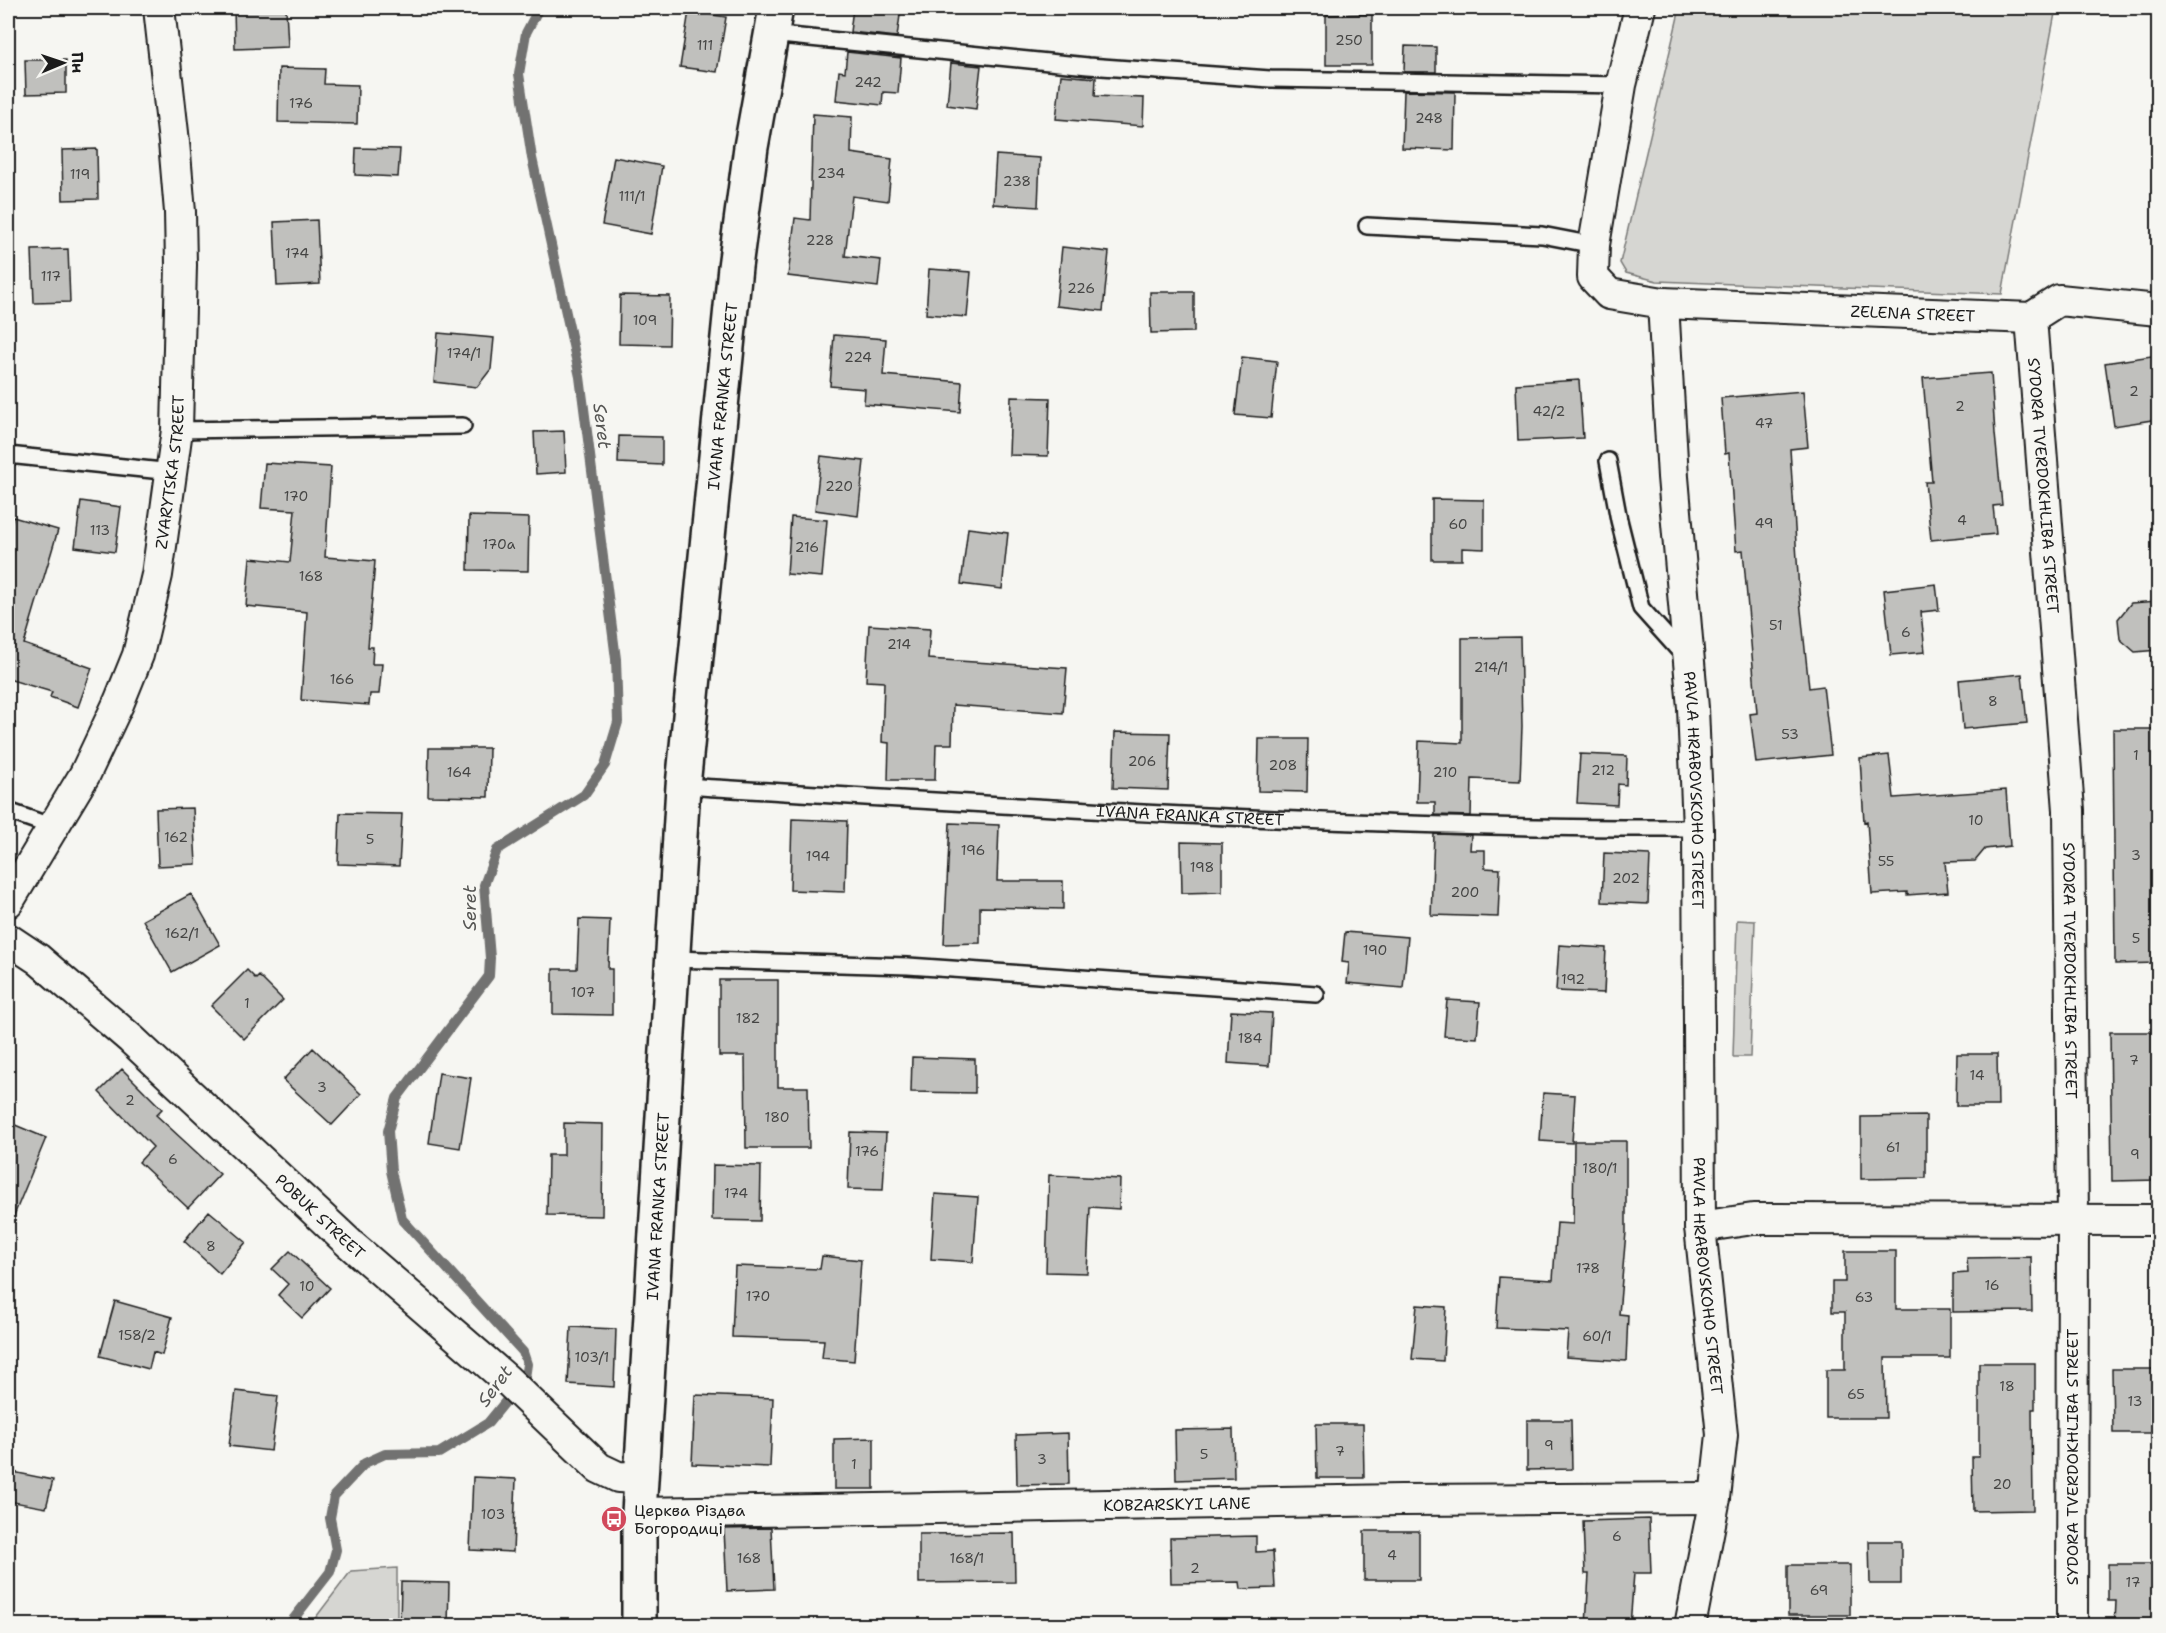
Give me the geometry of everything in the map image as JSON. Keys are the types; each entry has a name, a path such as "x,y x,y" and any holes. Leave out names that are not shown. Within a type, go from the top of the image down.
{"main road":[{"name":"IVANA FRANKA STREET","path":"639,1626 639,1513 683,786 735,267 773,21"}],"street":[{"name":"ZVARYTSKA STREET","path":"8,902 85,774 119,702 138,655 157,575 177,430 181,265 180,212 159,8"},
{"path":"1640,8 1621,85 1594,245 1593,277 1609,294 1663,303"},
{"path":"2031,318 2059,300 2158,310"},
{"name":"ZELENA STREET","path":"1663,303 2031,318"},
{"name":"PAVLA HRABOVSKOHO STREET","path":"1663,303 1673,477 1693,708 1698,828 1700,1227 1722,1435 1715,1498 1690,1626"},
{"name":"SYDORA TVERDOKHLIBA STREET","path":"2031,318 2068,810 2073,1220 2072,1626"},
{"name":"POBUK STREET","path":"8,939 38,959 131,1039 350,1244 506,1379 599,1468 618,1477 641,1478"},
{"path":"1700,1227 1753,1219 2158,1220"},
{"name":"KOBZARSKYI LANE","path":"639,1513 1389,1500 1715,1498"}],"lane":[{"path":"773,21 1088,66 1270,79 1621,85"},
{"path":"1367,226 1542,235 1594,245"},
{"path":"177,430 463,426"},
{"path":"8,455 172,472"},
{"path":"1608,461 1618,520 1641,608 1688,662"},
{"name":"IVANA FRANKA STREET","path":"683,786 1186,814 1519,828 1698,828"},
{"path":"8,811 53,827"},
{"path":"672,959 908,966 1316,994"}],"shaded area":[{"path":"1680,8 2056,8 2002,294 1657,281 1626,273 1620,263"},
{"path":"1737,920 1755,921 1750,1057 1733,1057"},
{"path":"397,1568 397,1625 310,1625 351,1571"}],"building":[{"path":"234,8 286,8 288,47 235,49"},
{"path":"853,8 901,8 897,37 850,32"},
{"path":"689,11 726,17 717,72 680,67"},
{"path":"1372,14 1372,65 1326,65 1326,15"},
{"path":"1405,46 1436,47 1436,72 1404,72"},
{"path":"847,52 901,58 898,93 883,92 882,105 836,100 839,71 845,72"},
{"path":"25,60 66,60 66,93 26,94"},
{"path":"951,63 981,66 976,109 947,105"},
{"path":"279,68 325,69 324,84 358,85 357,124 278,122"},
{"path":"1061,75 1096,78 1095,96 1144,98 1143,126 1056,119"},
{"path":"1404,91 1455,92 1454,150 1402,148"},
{"path":"813,114 852,117 851,153 892,159 888,201 852,196 845,256 881,260 878,287 788,276 795,218 810,220"},
{"path":"356,148 400,149 398,177 355,175"},
{"path":"97,149 98,199 63,200 62,150"},
{"path":"996,155 1040,158 1038,207 993,204"},
{"path":"614,157 662,166 651,234 602,225"},
{"path":"317,220 320,284 277,286 274,222"},
{"path":"1062,247 1109,252 1103,311 1056,306"},
{"path":"68,249 70,302 34,303 32,250"},
{"path":"929,269 971,272 967,317 926,314"},
{"path":"1150,292 1194,292 1194,332 1151,333"},
{"path":"620,295 670,296 669,345 619,344"},
{"path":"438,333 494,338 491,369 477,387 434,382"},
{"path":"834,335 886,339 883,375 962,382 960,412 864,404 865,389 830,386"},
{"path":"2158,355 2158,419 2114,426 2105,363"},
{"path":"1242,357 1277,361 1271,418 1235,415"},
{"path":"1991,373 2002,505 1993,506 1996,534 1931,540 1925,482 1932,482 1923,378"},
{"path":"1579,380 1583,438 1518,441 1516,384"},
{"path":"1803,391 1808,447 1790,449 1799,591 1809,688 1823,686 1831,755 1756,763 1750,714 1757,713 1743,550 1736,551 1729,453 1725,454 1721,398"},
{"path":"1011,397 1050,398 1048,456 1009,455"},
{"path":"564,431 566,472 536,474 534,432"},
{"path":"619,436 662,437 662,465 618,463"},
{"path":"821,456 864,461 858,516 815,510"},
{"path":"265,463 331,467 325,557 375,561 368,647 373,647 372,664 382,664 379,694 370,694 369,705 301,700 307,612 246,606 250,558 290,562 295,510 261,508"},
{"path":"1432,499 1484,500 1484,549 1462,548 1462,560 1432,560"},
{"path":"81,501 121,507 115,552 75,547"},
{"path":"469,516 529,518 528,571 468,570"},
{"path":"13,517 58,530 24,644 92,668 78,707 50,697 52,692 8,679 8,533"},
{"path":"791,517 827,520 822,577 787,574"},
{"path":"968,528 1008,533 1002,589 961,584"},
{"path":"1936,584 1939,610 1921,612 1925,652 1891,655 1884,590"},
{"path":"2158,601 2158,650 2135,652 2120,639 2118,619 2131,603"},
{"path":"869,625 930,629 928,659 1067,668 1063,713 953,705 952,744 936,744 935,780 888,780 889,743 882,742 884,682 866,681"},
{"path":"1520,637 1522,726 1520,781 1472,779 1471,816 1435,815 1435,802 1417,802 1419,741 1462,743 1462,638"},
{"path":"2022,674 2027,723 1963,729 1959,680"},
{"path":"2113,729 2158,729 2158,963 2115,964"},
{"path":"1115,732 1170,733 1168,790 1113,788"},
{"path":"1259,739 1308,739 1307,792 1258,791"},
{"path":"429,748 489,748 488,797 428,796"},
{"path":"1580,754 1627,756 1626,785 1618,784 1617,805 1577,803"},
{"path":"1889,755 1894,798 2006,790 2010,846 1985,849 1975,861 1945,862 1948,892 1907,895 1907,892 1872,894 1860,758"},
{"path":"193,808 196,864 158,866 156,809"},
{"path":"340,813 402,814 399,866 338,864"},
{"path":"792,819 847,821 845,892 790,890"},
{"path":"950,823 999,825 997,881 1063,881 1063,909 980,907 980,943 944,944"},
{"path":"1434,834 1471,835 1470,850 1485,850 1485,868 1500,869 1498,917 1431,915"},
{"path":"1181,842 1222,843 1222,892 1182,893"},
{"path":"1604,853 1650,855 1648,904 1602,902"},
{"path":"191,894 220,945 172,972 143,920"},
{"path":"579,919 610,920 608,969 612,969 612,1015 553,1014 553,969 577,969"},
{"path":"1345,932 1408,937 1403,988 1347,983 1349,963 1342,962"},
{"path":"1559,945 1606,948 1604,993 1556,991"},
{"path":"247,970 256,979 259,976 283,1000 244,1039 211,1006"},
{"path":"719,980 778,980 778,1087 808,1087 809,1148 746,1148 745,1056 719,1056"},
{"path":"1447,1000 1480,1002 1477,1038 1444,1036"},
{"path":"1231,1011 1272,1013 1269,1066 1228,1063"},
{"path":"2110,1032 2158,1032 2158,1180 2112,1181"},
{"path":"313,1048 361,1094 332,1125 283,1080"},
{"path":"1957,1054 1997,1054 1998,1106 1956,1106"},
{"path":"912,1057 975,1059 975,1093 911,1092"},
{"path":"122,1069 162,1109 156,1115 220,1174 188,1208 139,1162 153,1147 99,1092"},
{"path":"439,1073 471,1078 460,1148 429,1143"},
{"path":"1543,1093 1575,1095 1572,1143 1540,1141"},
{"path":"1926,1116 1926,1178 1861,1179 1861,1117"},
{"path":"8,1122 46,1138 8,1230"},
{"path":"564,1123 603,1124 602,1216 547,1215 548,1155 564,1155"},
{"path":"850,1132 886,1133 883,1190 848,1189"},
{"path":"1574,1141 1626,1141 1626,1232 1619,1314 1628,1315 1626,1361 1566,1357 1568,1331 1496,1328 1499,1277 1553,1280 1557,1223 1573,1224"},
{"path":"713,1165 761,1166 760,1221 712,1220"},
{"path":"1049,1175 1120,1179 1119,1209 1090,1207 1087,1273 1046,1272"},
{"path":"935,1194 978,1197 973,1262 931,1259"},
{"path":"209,1211 246,1242 220,1274 184,1241"},
{"path":"290,1251 330,1288 302,1318 278,1295 288,1284 272,1269"},
{"path":"1845,1251 1896,1251 1896,1309 1950,1309 1950,1358 1885,1358 1886,1418 1826,1418 1826,1370 1845,1370 1845,1312 1832,1312 1832,1282 1845,1282"},
{"path":"822,1256 861,1260 854,1361 822,1358 824,1340 732,1337 735,1266 820,1269"},
{"path":"2031,1257 2032,1311 1953,1312 1953,1274 1968,1273 1967,1258"},
{"path":"115,1301 172,1317 162,1355 153,1352 149,1369 100,1356"},
{"path":"1417,1305 1446,1307 1443,1361 1412,1359"},
{"path":"571,1327 616,1329 614,1387 568,1384"},
{"path":"1979,1363 2035,1363 2035,1409 2032,1409 2033,1510 1973,1511 1972,1457 1979,1457"},
{"path":"2112,1369 2158,1369 2158,1433 2113,1433"},
{"path":"236,1391 278,1396 271,1451 229,1446"},
{"path":"695,1395 773,1398 770,1467 692,1464"},
{"path":"1527,1420 1571,1420 1572,1469 1527,1470"},
{"path":"1316,1424 1363,1424 1364,1478 1317,1478"},
{"path":"1233,1429 1234,1478 1176,1480 1175,1430"},
{"path":"1068,1433 1069,1484 1017,1485 1016,1435"},
{"path":"874,1438 874,1489 834,1489 834,1439"},
{"path":"8,1471 53,1480 46,1508 8,1501"},
{"path":"473,1477 516,1479 513,1552 470,1550"},
{"path":"1649,1519 1651,1573 1634,1573 1630,1626 1586,1626 1589,1574 1585,1574 1583,1521"},
{"path":"771,1528 774,1589 727,1591 724,1529"},
{"path":"1364,1531 1419,1531 1419,1580 1364,1580"},
{"path":"1014,1533 1015,1582 919,1583 919,1534"},
{"path":"1256,1536 1256,1552 1273,1551 1275,1588 1241,1589 1240,1582 1171,1583 1170,1538"},
{"path":"1869,1541 1901,1541 1901,1584 1870,1584"},
{"path":"2108,1564 2158,1564 2158,1624 2115,1624 2116,1601 2108,1601"},
{"path":"1788,1565 1850,1565 1850,1615 1788,1615"},
{"path":"401,1582 449,1583 448,1626 400,1626"}],"waterway":[{"name":"Seret","path":"288,1626 330,1572 336,1550 330,1518 334,1496 365,1463 385,1454 439,1453 488,1423 525,1378 527,1364 523,1352 402,1219 391,1171 388,1131 397,1098 489,976 490,958 484,885 497,850 584,795 605,765 618,722 616,659 580,377 532,158 519,74 526,33 539,8"}],"place":[{"name":"Церква Різдва Богородиці","path":"614,1519"}]}
